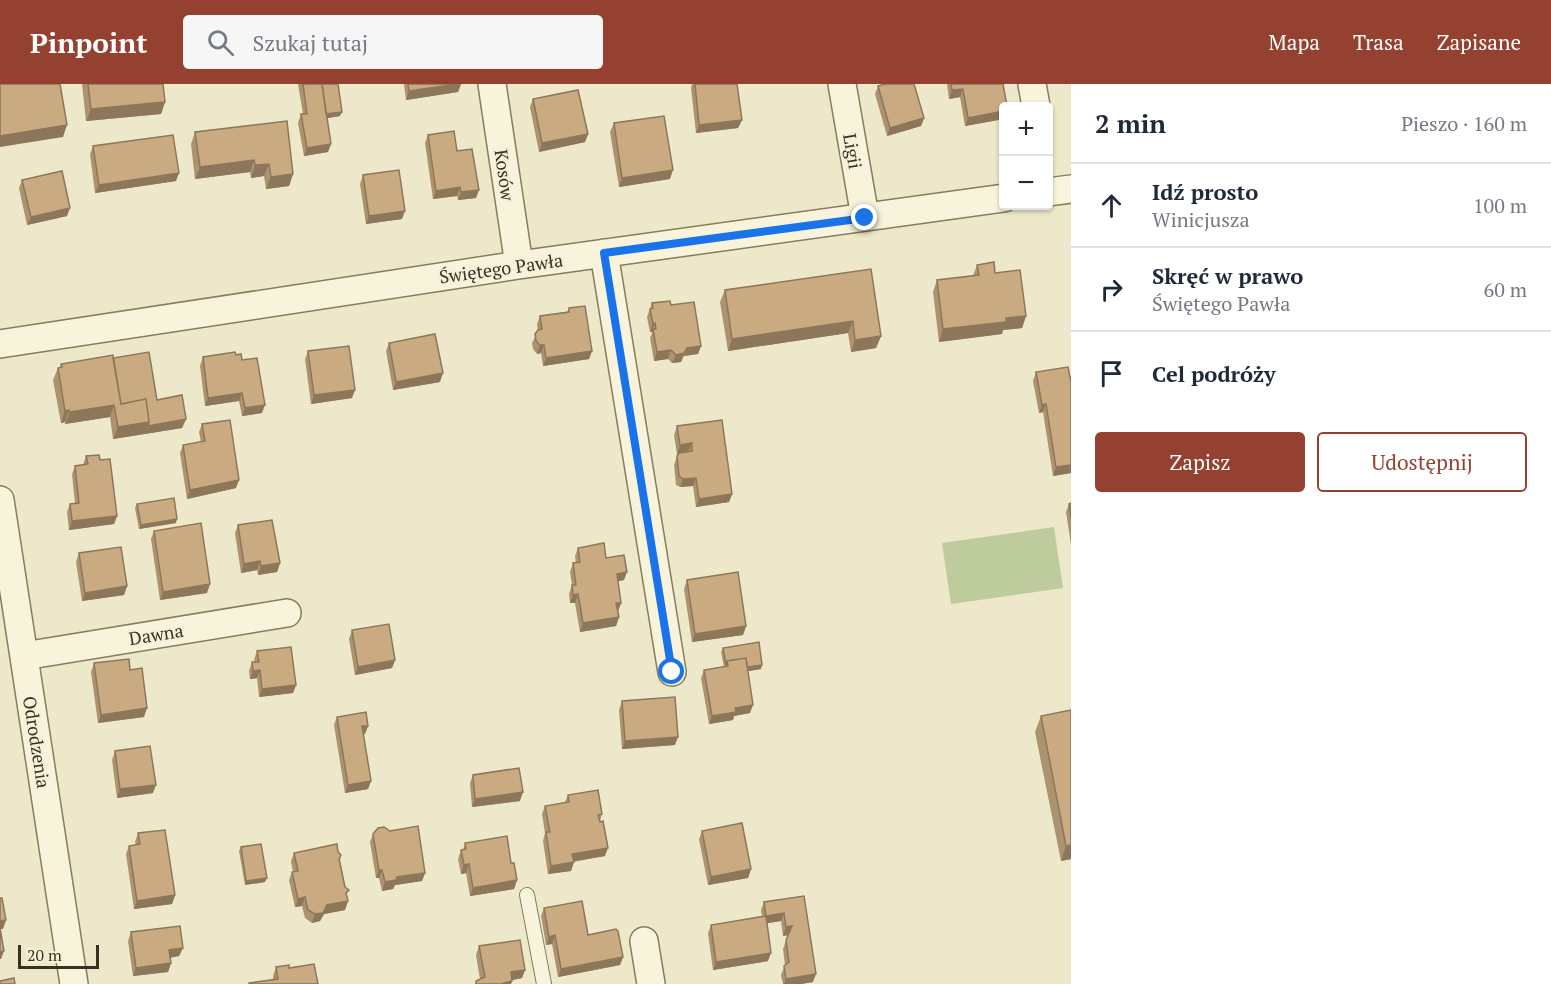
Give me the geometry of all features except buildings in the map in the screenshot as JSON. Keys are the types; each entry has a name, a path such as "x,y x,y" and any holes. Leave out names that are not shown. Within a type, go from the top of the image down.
{"street":[{"name":"Kosów","path":"492,84 519,265"},
{"name":"Ligii","path":"842,84 865,218"},
{"path":"1032,84 1035,102"},
{"path":"1053,191 1071,189"},
{"name":"Świętego Pawła","path":"0,344 519,265 999,199"},
{"path":"604,253 672,672"},
{"name":"Odrodzenia","path":"0,500 75,984"},
{"name":"Dawna","path":"24,656 287,613"},
{"path":"644,941 651,984"}],"lane":[{"path":"527,895 544,984"}],"green space":[{"path":"1054,527 1063,588 951,604 942,543"}],"route":[{"path":"672,672 604,253 865,218"}]}
